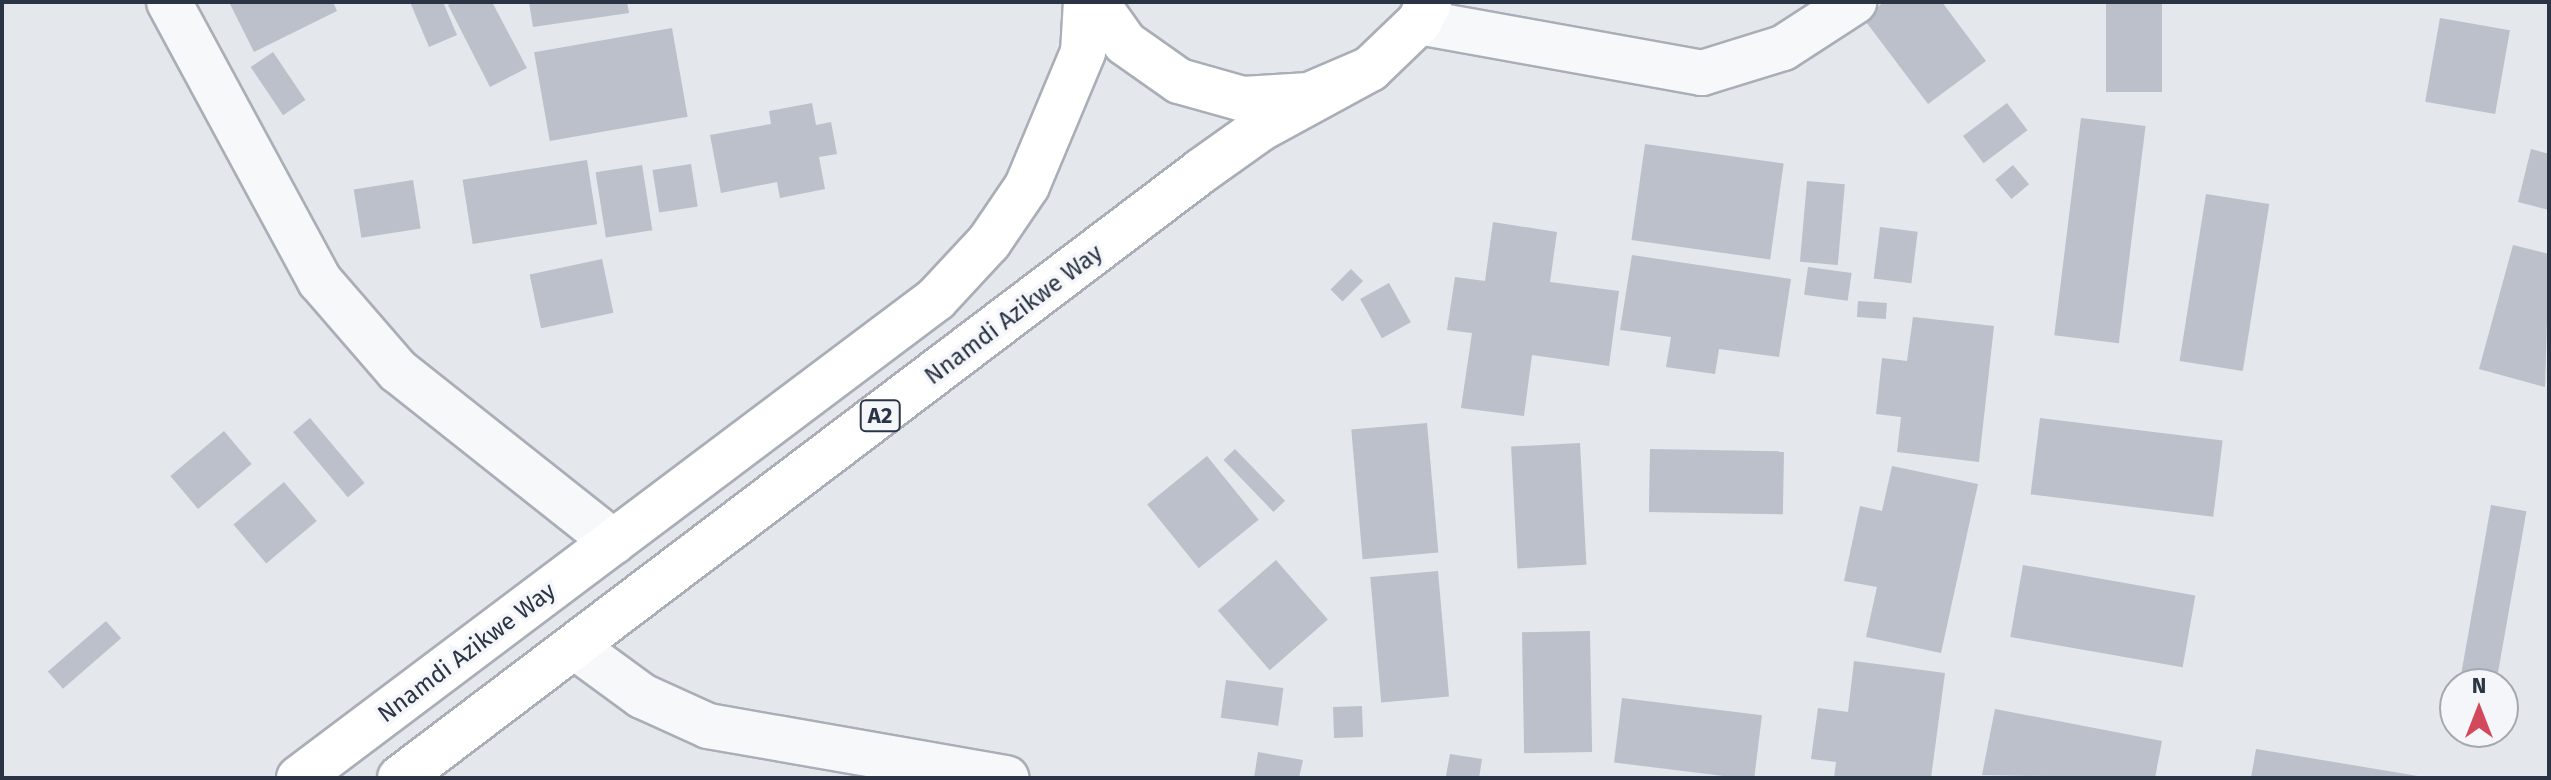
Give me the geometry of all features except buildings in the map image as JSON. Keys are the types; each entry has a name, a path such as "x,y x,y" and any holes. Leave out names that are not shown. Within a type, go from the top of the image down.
{"highway":[{"name":"Nnamdi Azikwe Way","path":"299,778 936,299 989,242 1027,186 1060,119 1083,52 1086,2"},
{"path":"1096,2 1125,43 1179,81 1243,99 1309,95 1370,69 1424,12"},
{"name":"Nnamdi Azikwe Way","path":"400,778 1201,171 1370,69"}],"street":[{"path":"169,2 320,281 398,371 614,542"},
{"path":"1424,12 1702,73 1783,48 1854,2"},
{"path":"575,647 642,696 708,726 1007,778"}]}
